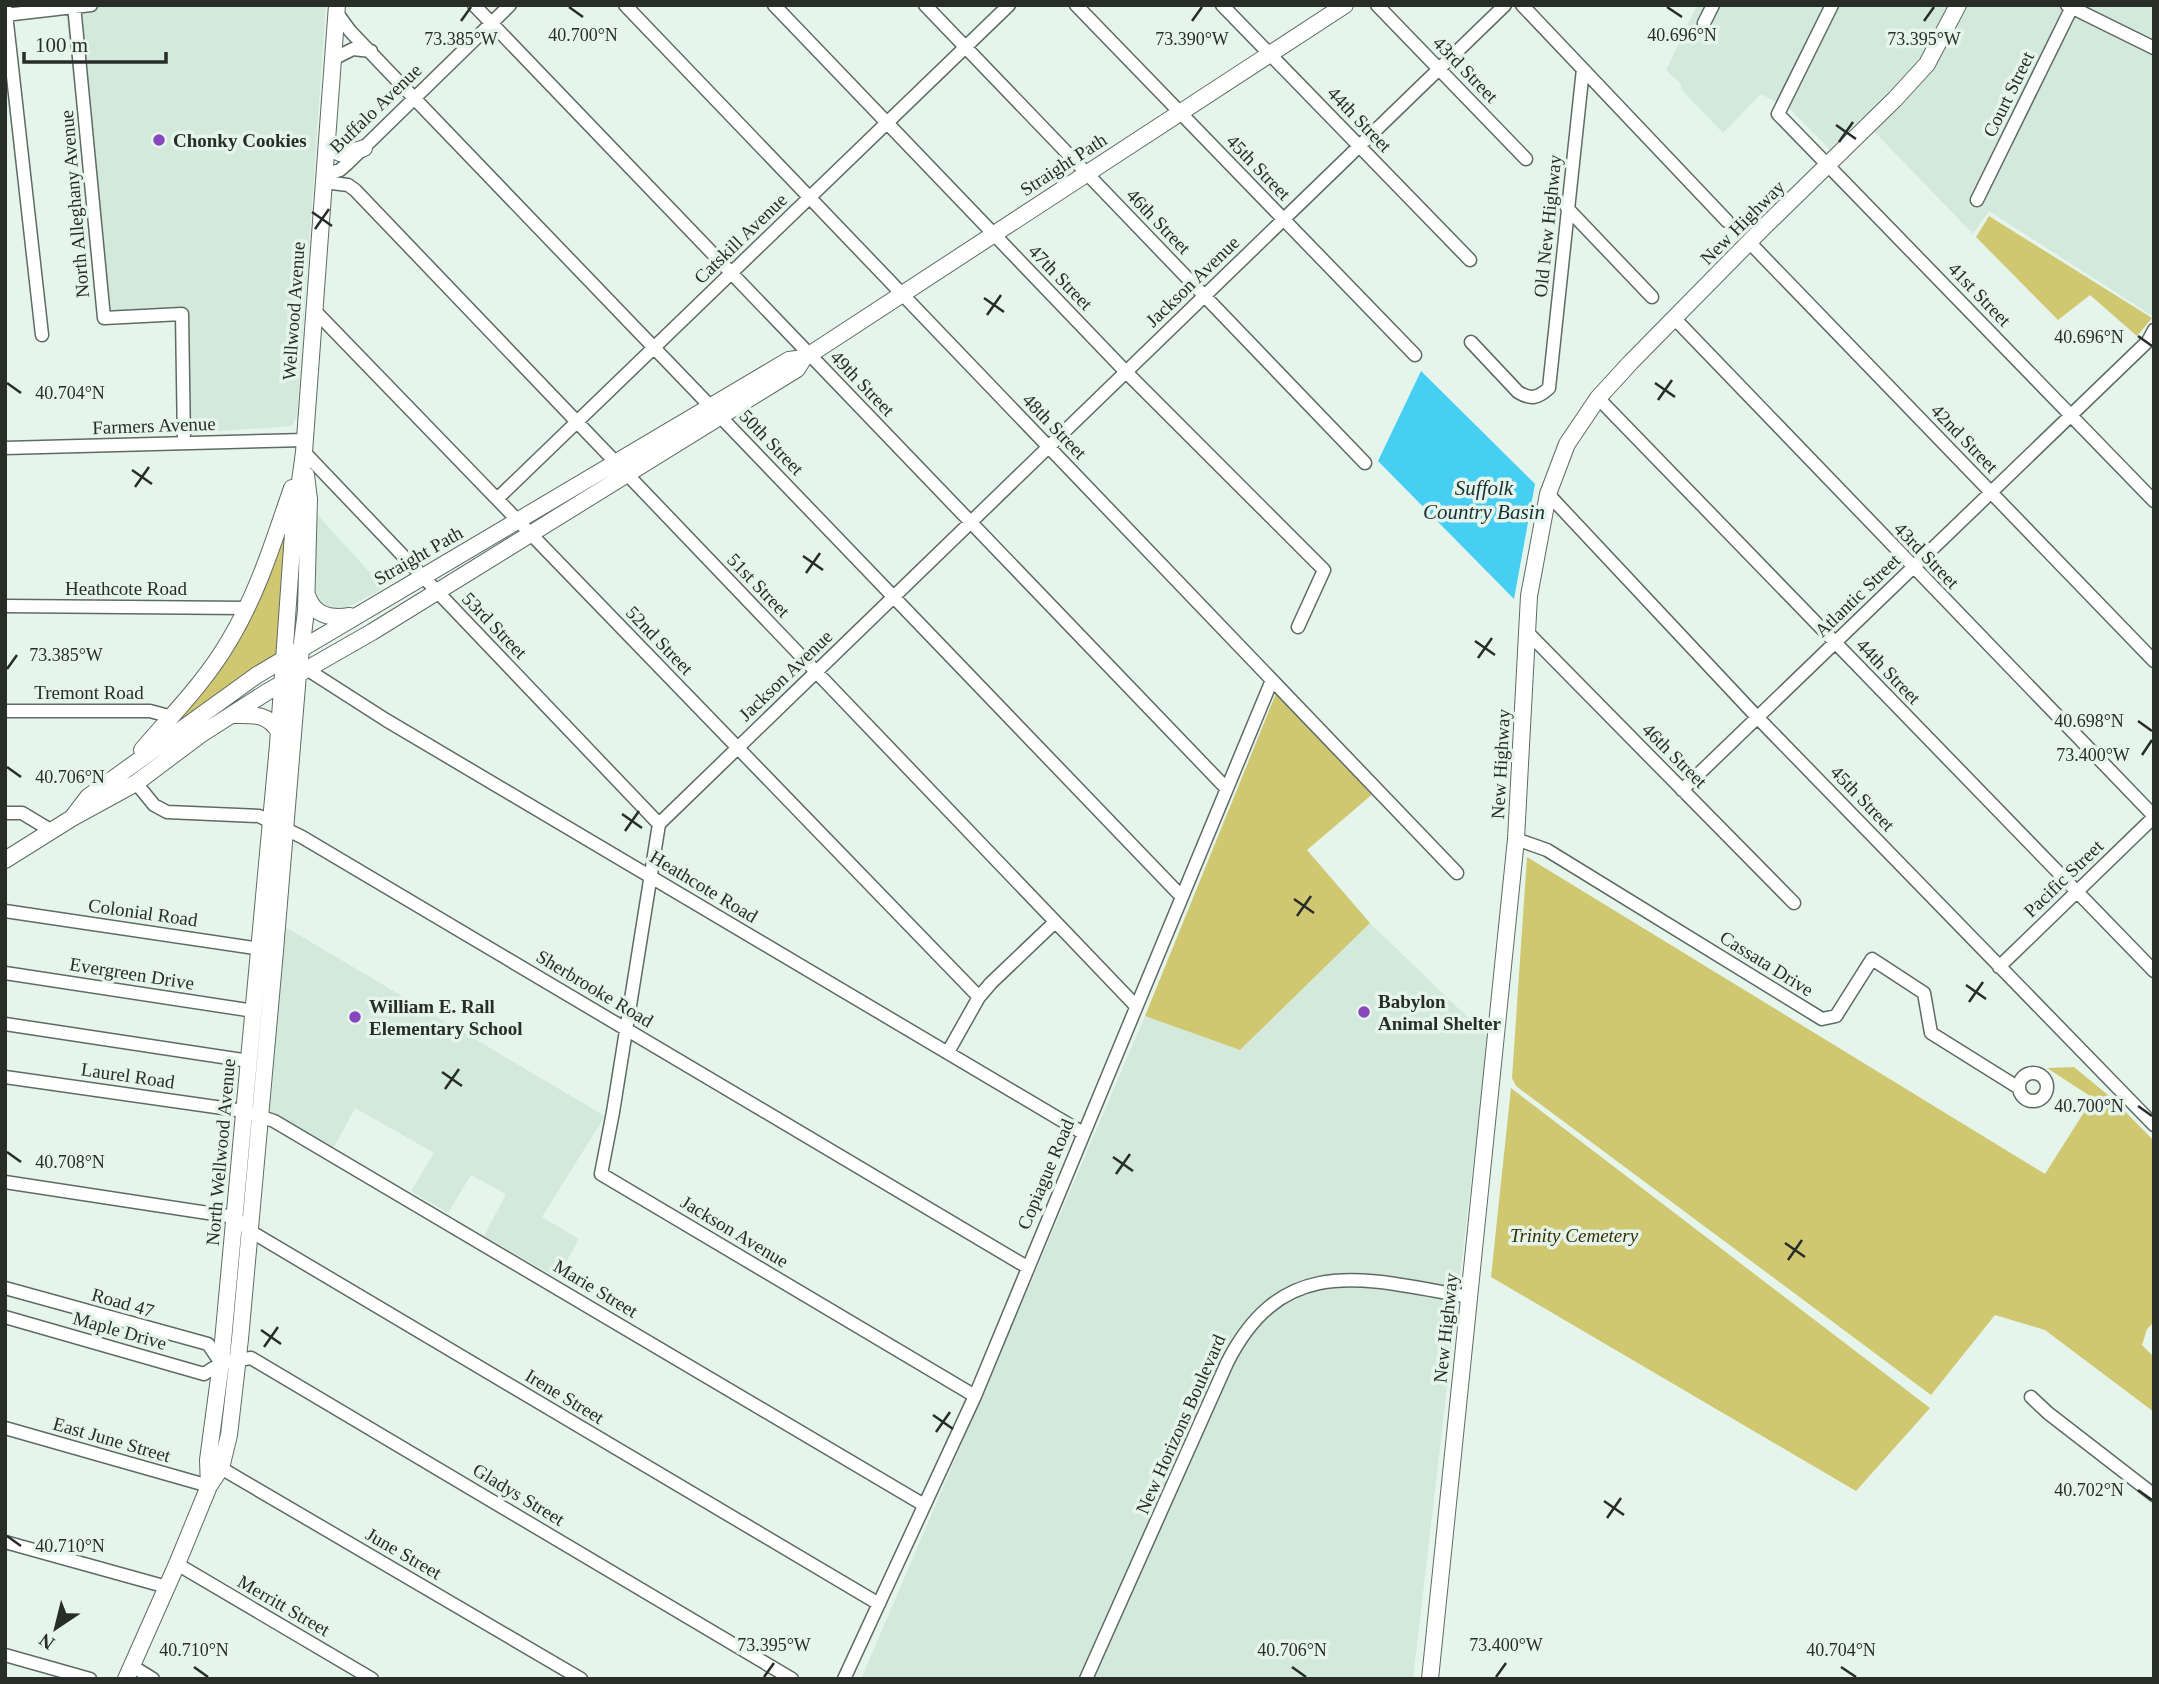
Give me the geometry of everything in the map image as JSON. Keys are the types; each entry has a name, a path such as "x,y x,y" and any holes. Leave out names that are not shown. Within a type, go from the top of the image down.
{"main road":[{"name":"Straight Path","path":"129,778 223,697 298,663 436,591 530,534 621,469 715,411 789,360 807,356 903,295 1345,5"},
{"name":"New Highway","path":"1430,1679 1516,839 1529,596 1548,494 1567,444 1598,398 1749,243 1895,99 1927,64 1958,5"},
{"name":"Wellwood Avenue","path":"298,663 293,533 304,446 337,9"},
{"path":"327,145 336,153 346,154 364,148"},
{"name":"Wellwood Avenue","path":"278,825 282,683 298,663 307,595 309,499 304,446"},
{"path":"129,778 230,640 263,574 304,446"},
{"name":"Straight Path","path":"298,663 356,616 380,601 518,521 621,469"},
{"path":"307,595 313,608 326,616 356,616"},
{"path":"278,825 298,663 358,622 380,601"},
{"name":"Straight Path","path":"5,860 72,817 88,797 129,778 282,683"},
{"path":"231,715 262,716 271,720 279,732"},
{"name":"North Wellwood Avenue","path":"129,1672 177,1564 209,1486 215,1464 229,1435 250,1231 252,1114 249,1061 254,1011 267,950 278,825"},
{"path":"252,1114 267,950"},
{"name":"North Wellwood Avenue","path":"215,1464 234,1217 252,1114"}],"street":[{"path":"42,335 6,12 91,5"},
{"name":"49th Street","path":"474,5 807,356 1225,787"},
{"name":"Buffalo Avenue","path":"324,179 348,163 510,5"},
{"name":"48th Street","path":"625,5 1457,873"},
{"name":"47th Street","path":"774,5 1126,372 1324,570 1298,627"},
{"name":"46th Street","path":"925,5 1364,463"},
{"name":"Catskill Avenue","path":"497,499 1009,5"},
{"name":"45th Street","path":"1076,5 1415,355"},
{"name":"44th Street","path":"1222,5 1470,260"},
{"name":"43rd Street","path":"1377,5 1526,159"},
{"name":"Jackson Avenue","path":"975,1396 601,1174 659,824 1505,5"},
{"path":"1522,5 1727,220"},
{"path":"1704,23 1713,5"},
{"name":"41st Street","path":"1832,5 1778,114 2154,501"},
{"name":"North Alleghany Avenue","path":"74,6 104,318 183,314 184,443"},
{"path":"2070,6 2154,48"},
{"name":"Court Street","path":"1977,200 2070,6"},
{"name":"50th Street","path":"337,9 350,31 1181,896"},
{"path":"333,59 353,50 371,51"},
{"name":"Old New Highway","path":"1471,342 1518,392 1527,397 1535,397 1549,388 1583,69"},
{"name":"51st Street","path":"324,179 348,185 355,190 1135,1005"},
{"path":"1567,208 1652,297"},
{"name":"42nd Street","path":"1749,243 2154,660"},
{"name":"52nd Street","path":"314,310 979,997"},
{"name":"43rd Street","path":"1675,319 2154,816"},
{"name":"Atlantic Street","path":"1682,790 2152,339"},
{"name":"44th Street","path":"1598,398 2154,971"},
{"name":"Farmers Avenue","path":"5,448 184,443 304,446"},
{"name":"53rd Street","path":"304,446 436,591 659,824"},
{"name":"45th Street","path":"1548,494 1757,717 2154,1125"},
{"name":"Heathcote Road","path":"5,606 246,608"},
{"name":"46th Street","path":"1529,634 1794,903"},
{"name":"Heathcote Road","path":"298,663 386,720 1083,1133"},
{"name":"Copiague Road","path":"845,1679 975,1396 1225,787 1272,680"},
{"name":"Tremont Road","path":"5,710 150,711 172,717"},
{"name":"Sherbrooke Road","path":"129,778 154,806 167,813 259,816 278,825 1027,1267"},
{"path":"5,813 22,813 52,831"},
{"name":"Pacific Street","path":"1999,967 2154,816"},
{"name":"Cassata Drive","path":"1516,839 1547,850 1822,1019 1836,1016 1872,960 1924,993 1931,1033 2019,1088"},
{"name":"Colonial Road","path":"5,911 267,950"},
{"path":"948,1052 979,997 1055,922"},
{"name":"Evergreen Drive","path":"5,973 254,1011"},
{"path":"5,1024 249,1061"},
{"name":"Laurel Road","path":"5,1077 252,1114"},
{"name":"Marie Street","path":"252,1114 274,1121 924,1505"},
{"path":"5,1182 234,1217"},
{"name":"Irene Street","path":"234,1217 250,1231 878,1604"},
{"name":"New Horizons Boulevard","path":"1086,1679 1227,1363 1241,1336 1262,1312 1283,1297 1308,1286 1333,1280 1372,1280 1470,1297"},
{"name":"Road 47","path":"5,1288 208,1344 222,1363"},
{"name":"Maple Drive","path":"5,1317 204,1374 222,1363"},
{"name":"Gladys Street","path":"222,1363 254,1360 792,1679"},
{"path":"2031,1397 2154,1495"},
{"name":"East June Street","path":"5,1429 209,1486"},
{"name":"June Street","path":"215,1464 581,1679"},
{"path":"5,1542 167,1587"},
{"name":"Merritt Street","path":"177,1564 372,1679"},
{"path":"5,1655 90,1679"},
{"path":"129,1672 153,1679"}],"shaded area":[{"path":"65,5 326,5 297,416 292,426 180,434 175,319 101,325"},
{"path":"1697,5 2154,5 2154,317 1989,211 1973,234 1861,118 1830,150 1790,109 1761,94 1723,133 1666,70"},
{"path":"313,510 384,588 335,614 311,600"},
{"path":"1370,923 1488,1037 1413,1679 861,1679 1145,1016 1240,1050"},
{"name":"William E. Rall Elementary School","path":"282,925 605,1116 542,1217 579,1239 557,1278 484,1236 506,1194 471,1175 448,1213 411,1191 434,1153 355,1108 333,1149 266,1110"}],"green space":[{"path":"1989,216 2152,318 2137,336 2090,295 2058,320 1976,237"},
{"path":"291,504 279,657 149,749 212,676"},
{"path":"1277,691 1375,792 1307,850 1370,923 1240,1050 1145,1016"},
{"path":"1527,857 2045,1174 2093,1098 2047,1068 2074,1067 2114,1100 2154,1141 2154,1322 2147,1329 2142,1345 2154,1357 2154,1412 2045,1330 1995,1315 1931,1395 1516,1086 1512,1078"},
{"name":"Trinity Cemetery","path":"1511,1088 1930,1408 1856,1491 1491,1277"}],"water":[{"name":"Suffolk Country Basin","path":"1421,371 1535,484 1514,599 1378,461"}],"place":[{"name":"Chonky Cookies","path":"159,140"},
{"name":"Babylon Animal Shelter","path":"1364,1012"},
{"name":"William E. Rall Elementary School","path":"355,1017"}]}
